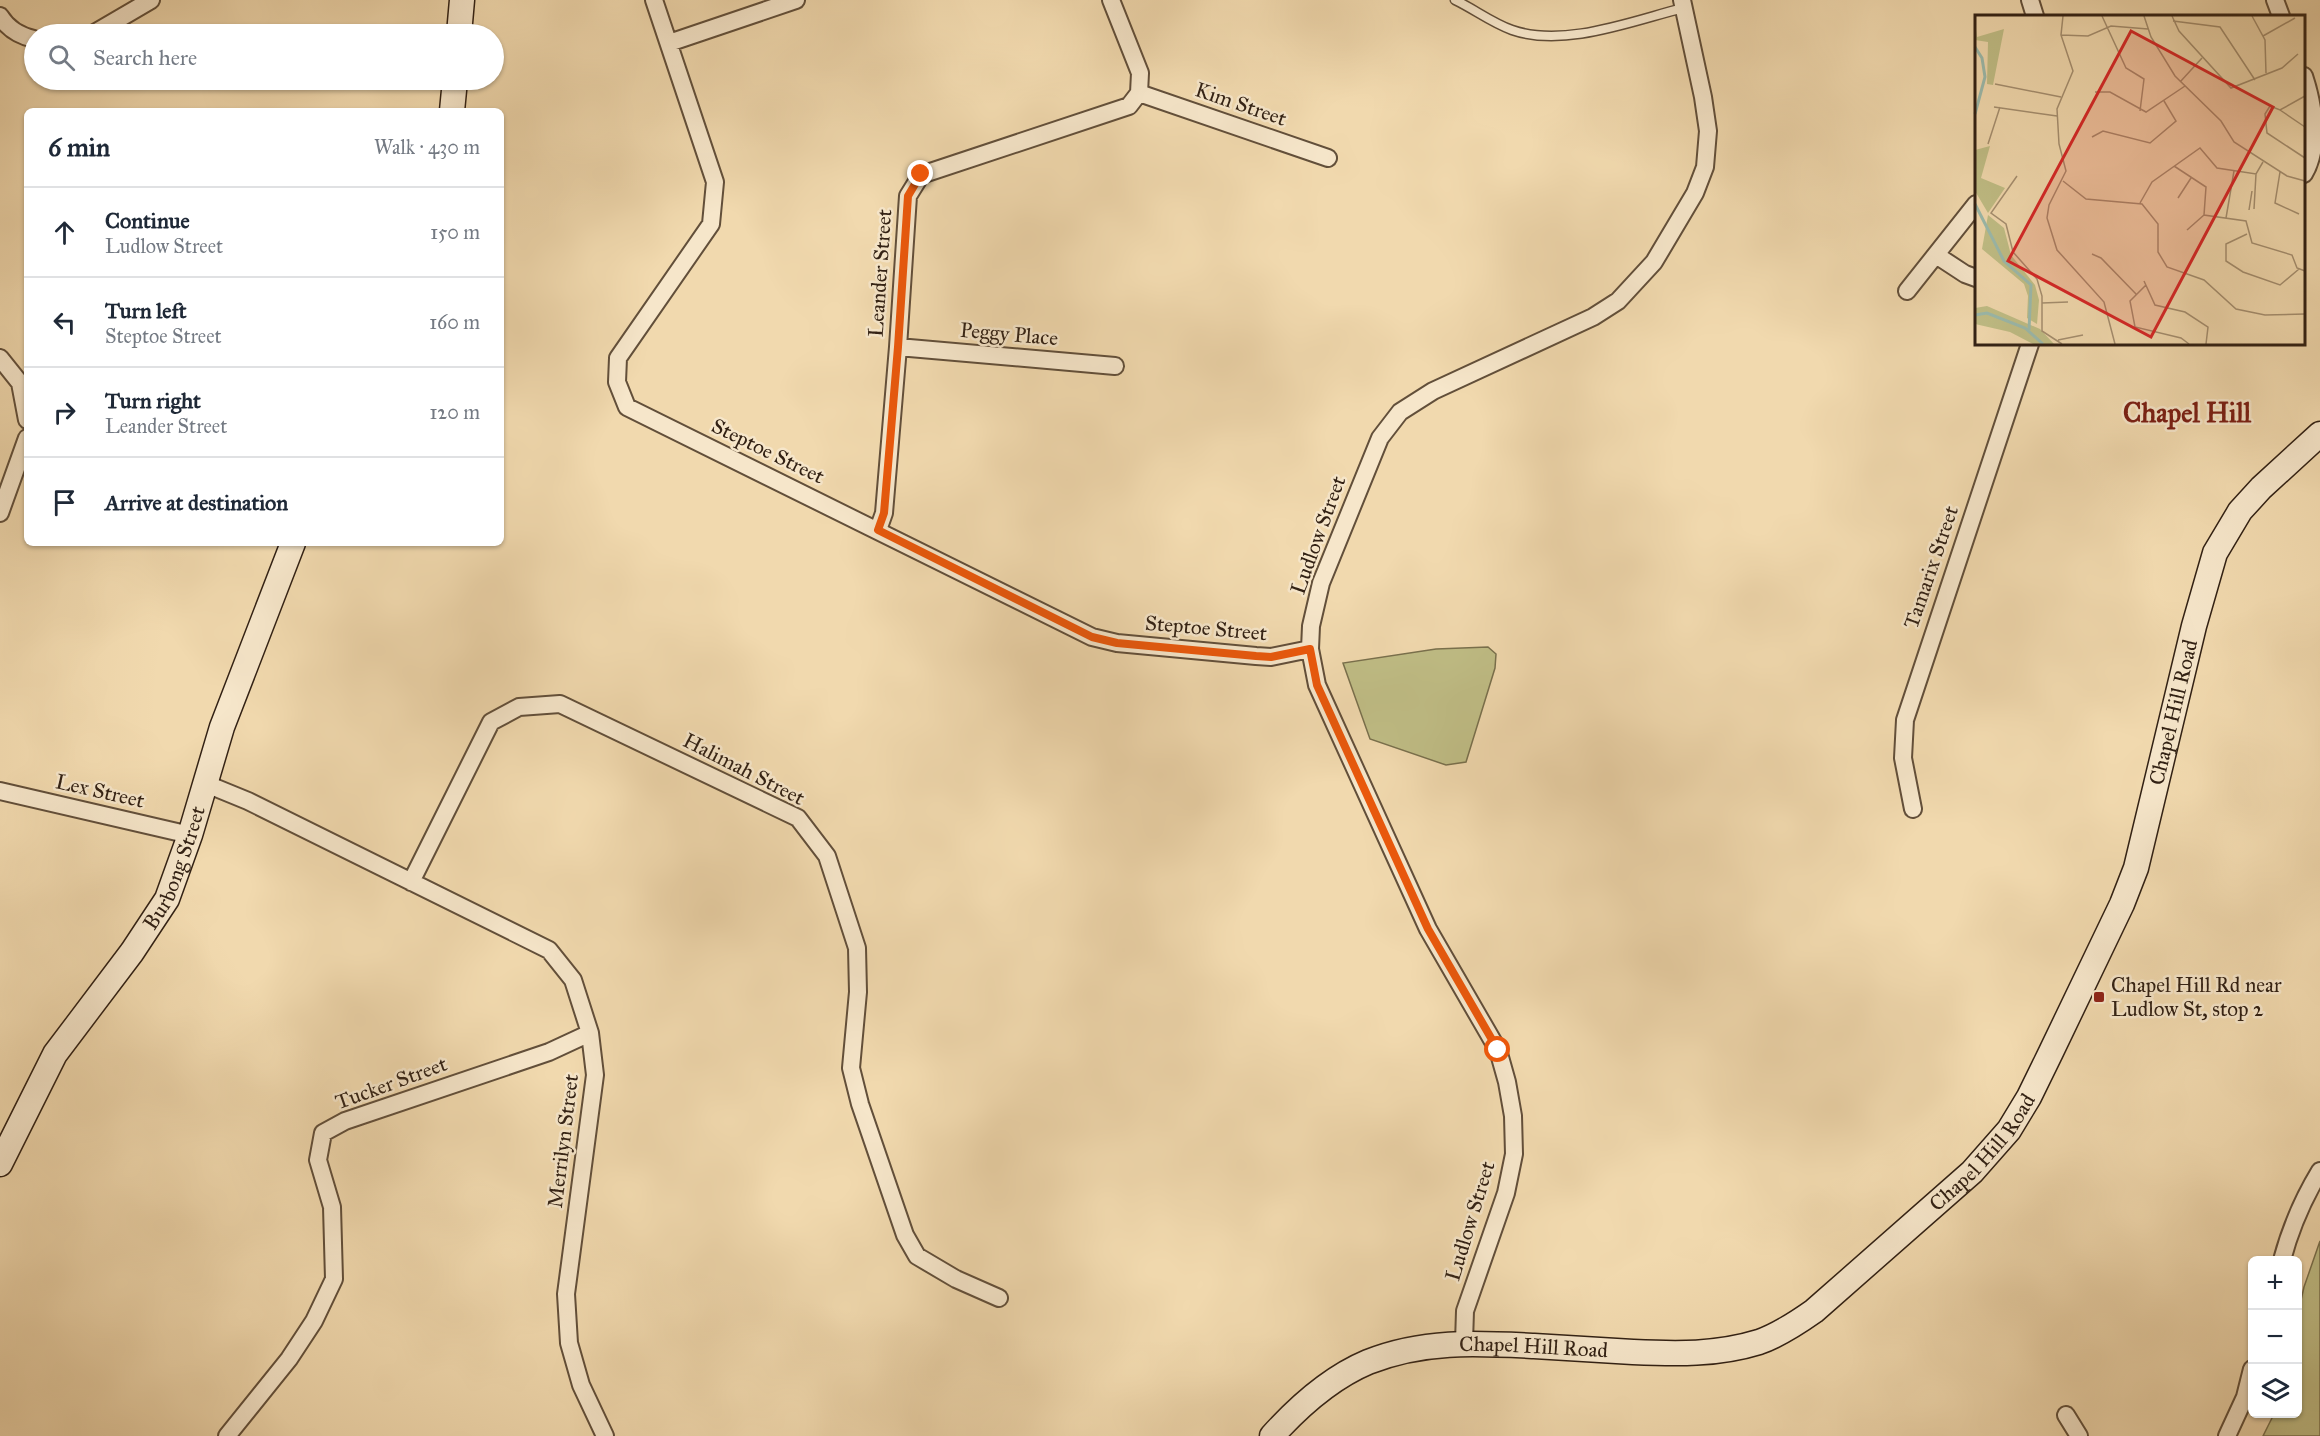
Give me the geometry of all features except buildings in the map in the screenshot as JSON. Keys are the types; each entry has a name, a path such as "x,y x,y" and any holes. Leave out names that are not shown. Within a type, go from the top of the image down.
{"main road":[{"path":"460,24 462,0"},
{"path":"452,108 454,90"},
{"name":"Chapel Hill Road","path":"1272,1436 1297,1409 1329,1384 1368,1362 1411,1349 1464,1342 1682,1355 1732,1349 1760,1341 1787,1330 1814,1311 1972,1172 1994,1149 2029,1097 2122,904 2136,868 2194,626 2215,553 2240,511 2261,488 2320,434"},
{"name":"Burbong Street","path":"0,1164 55,1054 132,952 167,898 190,835 222,727 292,546"}],"street":[{"path":"110,24 151,0"},
{"name":"Steptoe Street","path":"654,0 715,182 711,224 618,358 617,382 627,407 1092,637 1117,643 1271,657 1310,649"},
{"path":"669,43 796,0"},
{"path":"1111,0 1140,73 1139,93"},
{"path":"2030,0 2035,15"},
{"path":"2275,0 2281,15"},
{"name":"Ludlow Street","path":"1464,1342 1465,1311 1506,1193 1514,1154 1513,1116 1507,1082 1498,1050 1428,929 1317,685 1310,649 1311,626 1321,583 1380,438 1400,412 1432,391 1593,317 1618,301 1654,262 1695,193 1705,167 1708,131 1703,97 1682,4"},
{"path":"0,16 17,34 24,36"},
{"path":"2305,79 2311,96 2317,134 2310,167 2305,173"},
{"name":"Kim Street","path":"1139,93 1328,158"},
{"name":"Leander Street","path":"878,530 884,516 908,196 921,174 1129,106 1139,93"},
{"path":"1907,291 1975,206"},
{"path":"1936,255 1965,274 1975,277"},
{"name":"Tamarix Street","path":"1913,809 1903,758 1905,720 2030,345"},
{"name":"Peggy Place","path":"898,347 1115,366"},
{"path":"0,358 20,383 24,404"},
{"path":"0,513 24,446"},
{"name":"Halimah Street","path":"411,882 490,722 519,707 560,704 798,818 827,856 857,948 858,992 851,1068 860,1104 905,1235 917,1256 956,1279 999,1298"},
{"name":"Merrilyn Street","path":"204,783 248,801 549,950 573,980 590,1033 596,1075 566,1294 569,1343 580,1385 605,1436"},
{"name":"Lex Street","path":"0,791 190,835"},
{"name":"Tucker Street","path":"227,1436 289,1359 314,1321 334,1279 332,1207 318,1160 323,1132 345,1121 549,1052 590,1033"},
{"path":"2283,1256 2296,1220 2320,1171"},
{"path":"2227,1436 2248,1386"},
{"path":"2066,1415 2079,1436"}],"lane":[{"path":"1455,0 1512,30 1547,37 1584,33 1682,4"}],"shaded area":[{"path":"1488,647 1496,654 1495,668 1466,762 1446,765 1370,739 1343,663 1436,649"},
{"path":"2320,1241 2320,1436 2263,1436 2272,1418 2302,1418 2302,1296"}],"place":[{"name":"Chapel Hill Rd near Ludlow St, stop 2","path":"2099,997"}],"district":[{"name":"Chapel Hill","path":"2187,412"}],"route":[{"path":"921,174 908,196 884,516 878,530 1092,637 1117,643 1271,657 1310,649 1317,685 1428,929 1498,1050"}]}
